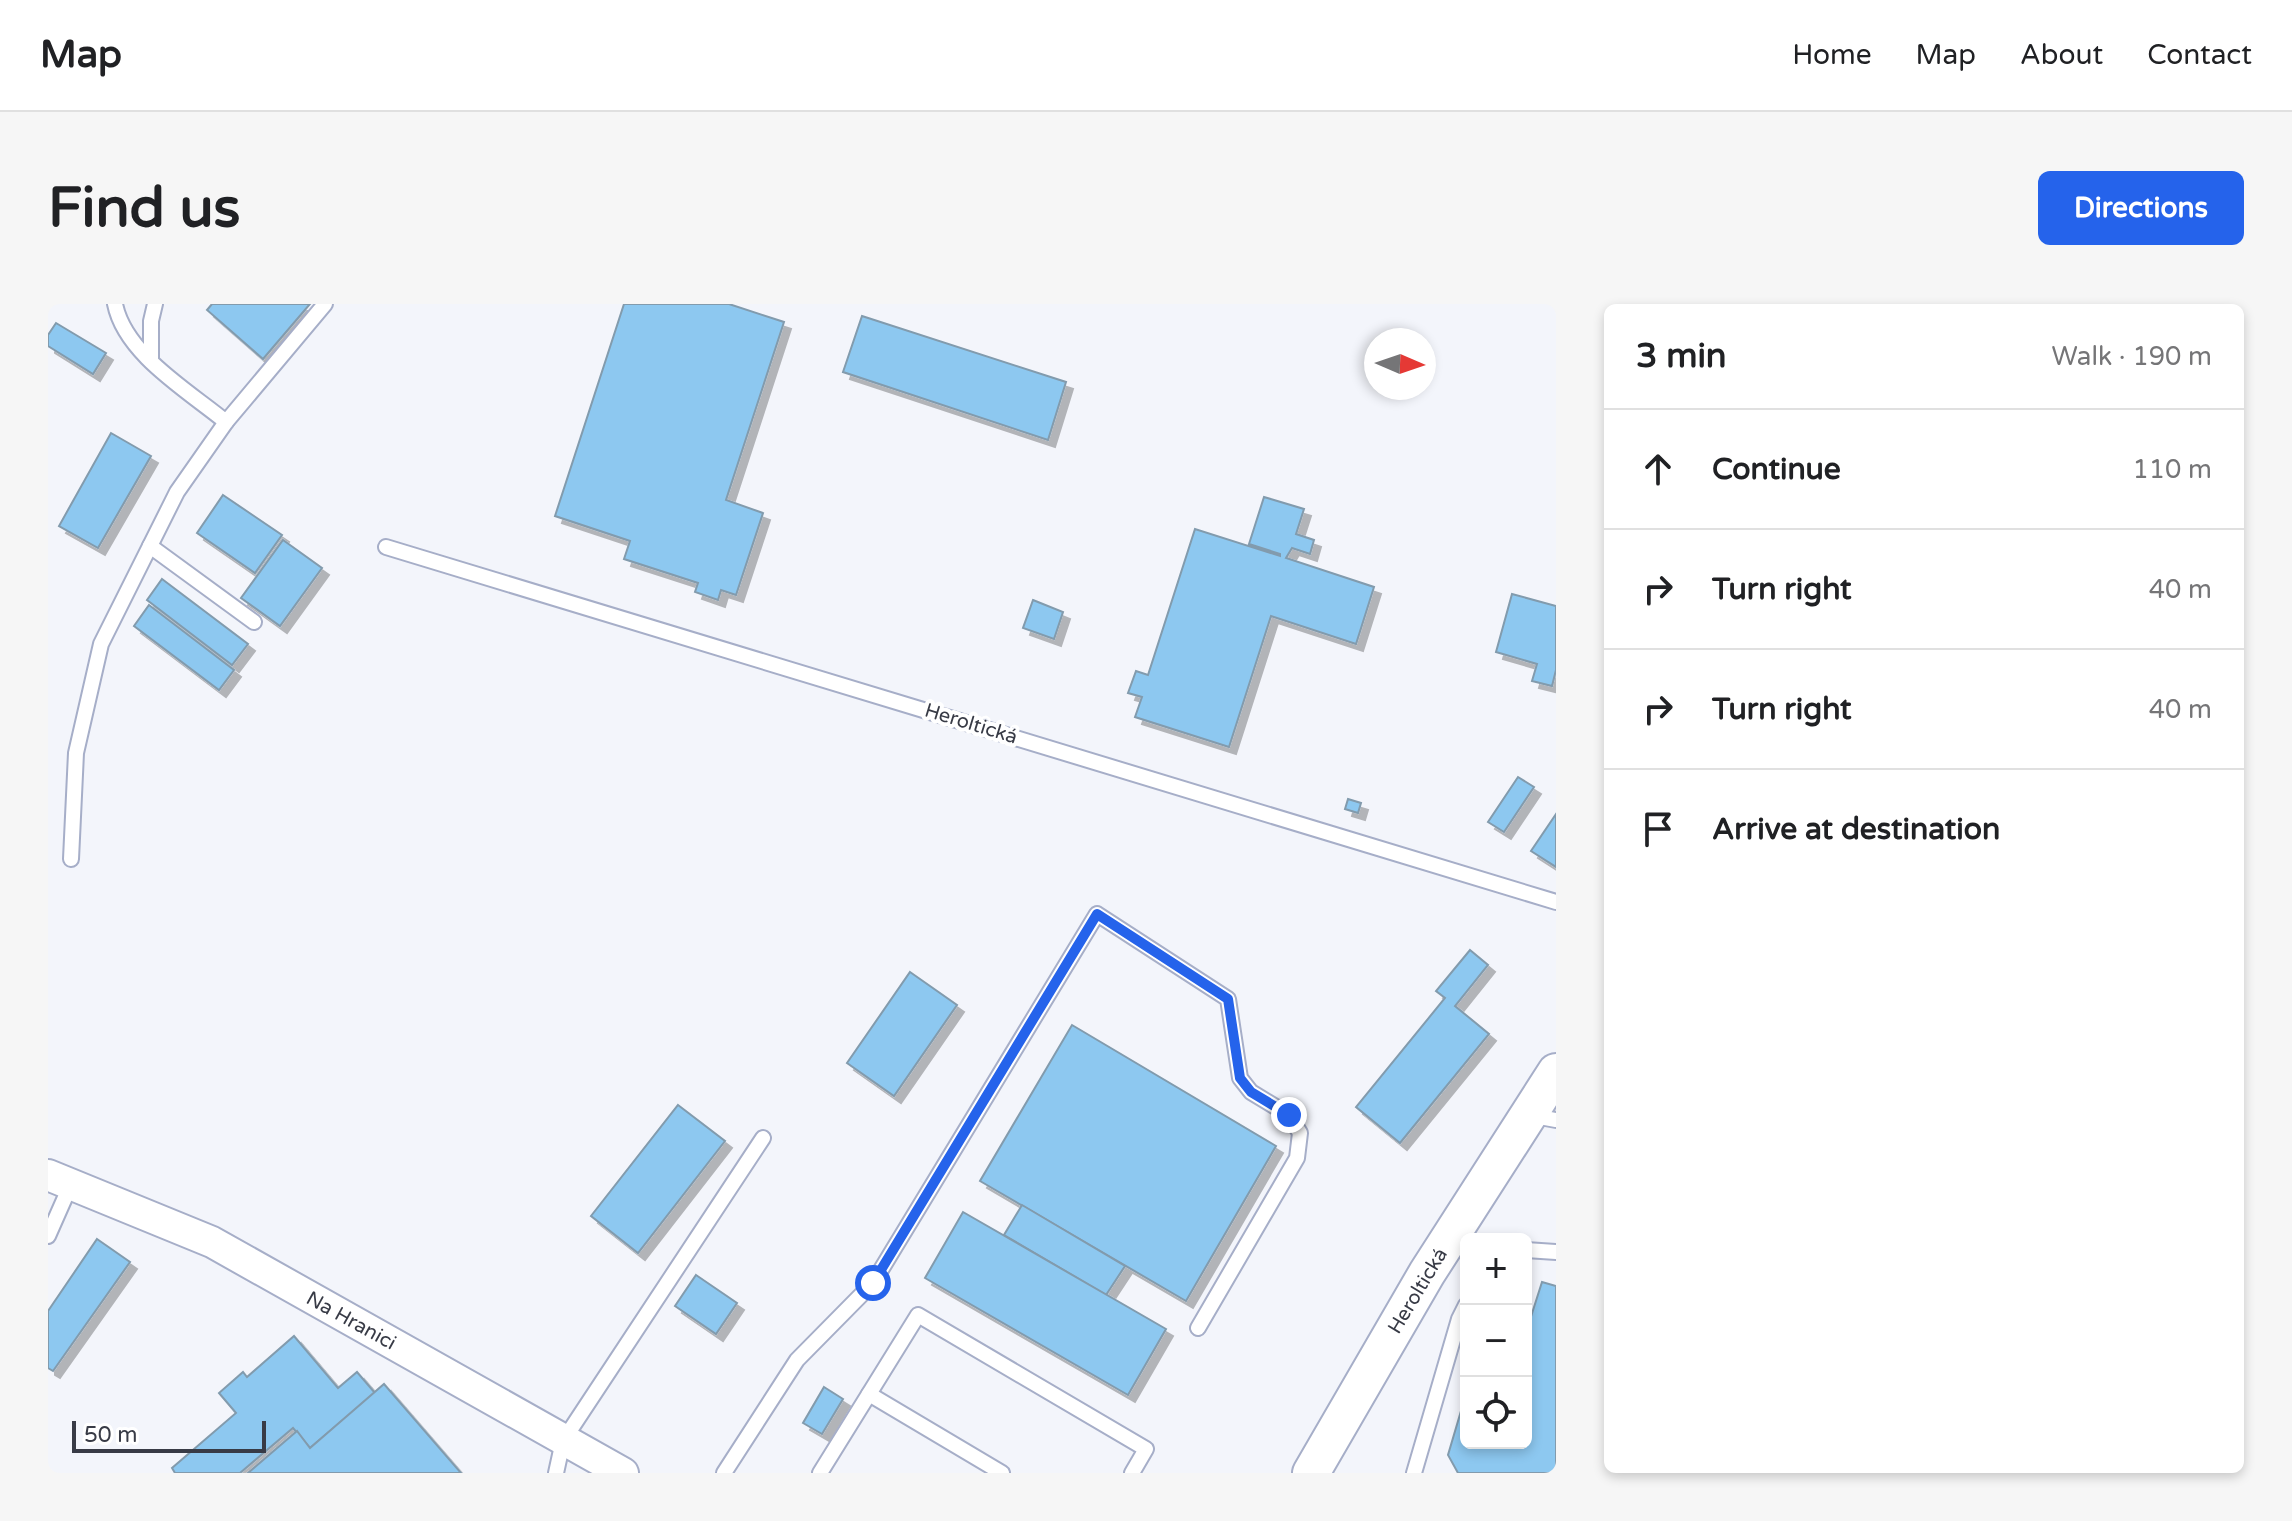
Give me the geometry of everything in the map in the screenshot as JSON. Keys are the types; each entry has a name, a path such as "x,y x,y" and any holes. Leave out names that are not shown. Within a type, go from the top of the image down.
{"street":[{"name":"Heroltická","path":"1311,1473 1427,1273 1542,1117 1556,1072"},
{"name":"Na Hranici","path":"60,1179 212,1242 623,1473"}],"lane":[{"path":"115,304 118,321 141,353 226,422"},
{"path":"151,361 151,321 155,304"},
{"path":"71,859 76,753 101,644 177,492 226,422 325,304"},
{"path":"150,546 254,622"},
{"name":"Heroltická","path":"386,547 1556,902"},
{"path":"724,1473 797,1360 873,1283 1097,914 1228,999 1240,1078 1251,1092 1289,1115 1300,1133 1297,1158 1198,1328"},
{"path":"556,1473 563,1441 763,1138"},
{"name":"Na Hranici","path":"48,1236 60,1179"},
{"path":"1532,1250 1556,1252"},
{"path":"820,1473 918,1315 1146,1449 1132,1473"},
{"path":"1414,1473 1460,1317"},
{"path":"869,1394 1002,1473"}],"building":[{"path":"212,304 310,304 263,359 207,310"},
{"path":"624,304 729,304 784,322 726,500 763,513 736,595 721,590 718,600 695,592 698,583 624,559 630,541 555,516"},
{"path":"862,316 1066,382 1048,440 843,372"},
{"path":"56,323 106,353 93,374 48,346 48,335"},
{"path":"111,433 151,456 98,548 59,526"},
{"path":"223,495 282,535 255,573 197,533"},
{"path":"1264,497 1304,509 1296,534 1314,540 1310,554 1292,548 1286,558 1374,587 1356,644 1271,616 1229,747 1135,717 1142,697 1128,693 1136,671 1148,675 1195,529 1280,556 1249,544"},
{"path":"283,540 322,568 280,626 241,598"},
{"path":"162,579 248,644 232,665 147,600"},
{"path":"1512,594 1556,606 1556,670 1552,686 1532,681 1537,664 1496,652"},
{"path":"1033,600 1063,612 1054,639 1023,628"},
{"path":"149,605 234,670 219,690 134,626"},
{"path":"1518,777 1534,787 1504,832 1488,822"},
{"path":"1348,799 1361,803 1358,813 1345,809"},
{"path":"1556,814 1556,867 1531,851"},
{"path":"1470,950 1488,965 1455,1006 1489,1034 1400,1143 1356,1107 1445,998 1436,991"},
{"path":"910,972 957,1005 894,1096 847,1063"},
{"path":"1072,1025 1276,1146 1186,1301 980,1181"},
{"path":"678,1105 725,1141 638,1253 591,1216"},
{"path":"1022,1205 1125,1266 1106,1295 1004,1235"},
{"path":"963,1212 1166,1329 1128,1395 925,1278"},
{"path":"97,1239 130,1262 53,1371 48,1368 48,1311"},
{"path":"696,1275 737,1303 716,1334 675,1306"},
{"path":"1542,1282 1556,1286 1556,1473 1458,1473 1448,1455 1460,1414 1460,1449 1532,1449 1532,1313"},
{"path":"294,1336 338,1388 357,1372 375,1393 310,1448 293,1428 240,1473 175,1473 172,1468 236,1413 219,1393 243,1372 247,1377"},
{"path":"384,1384 461,1473 248,1473 297,1431 310,1448"},
{"path":"824,1387 843,1399 822,1434 803,1423"}],"route":[{"path":"873,1283 1097,914 1228,999 1240,1078 1251,1092 1289,1115"}]}
